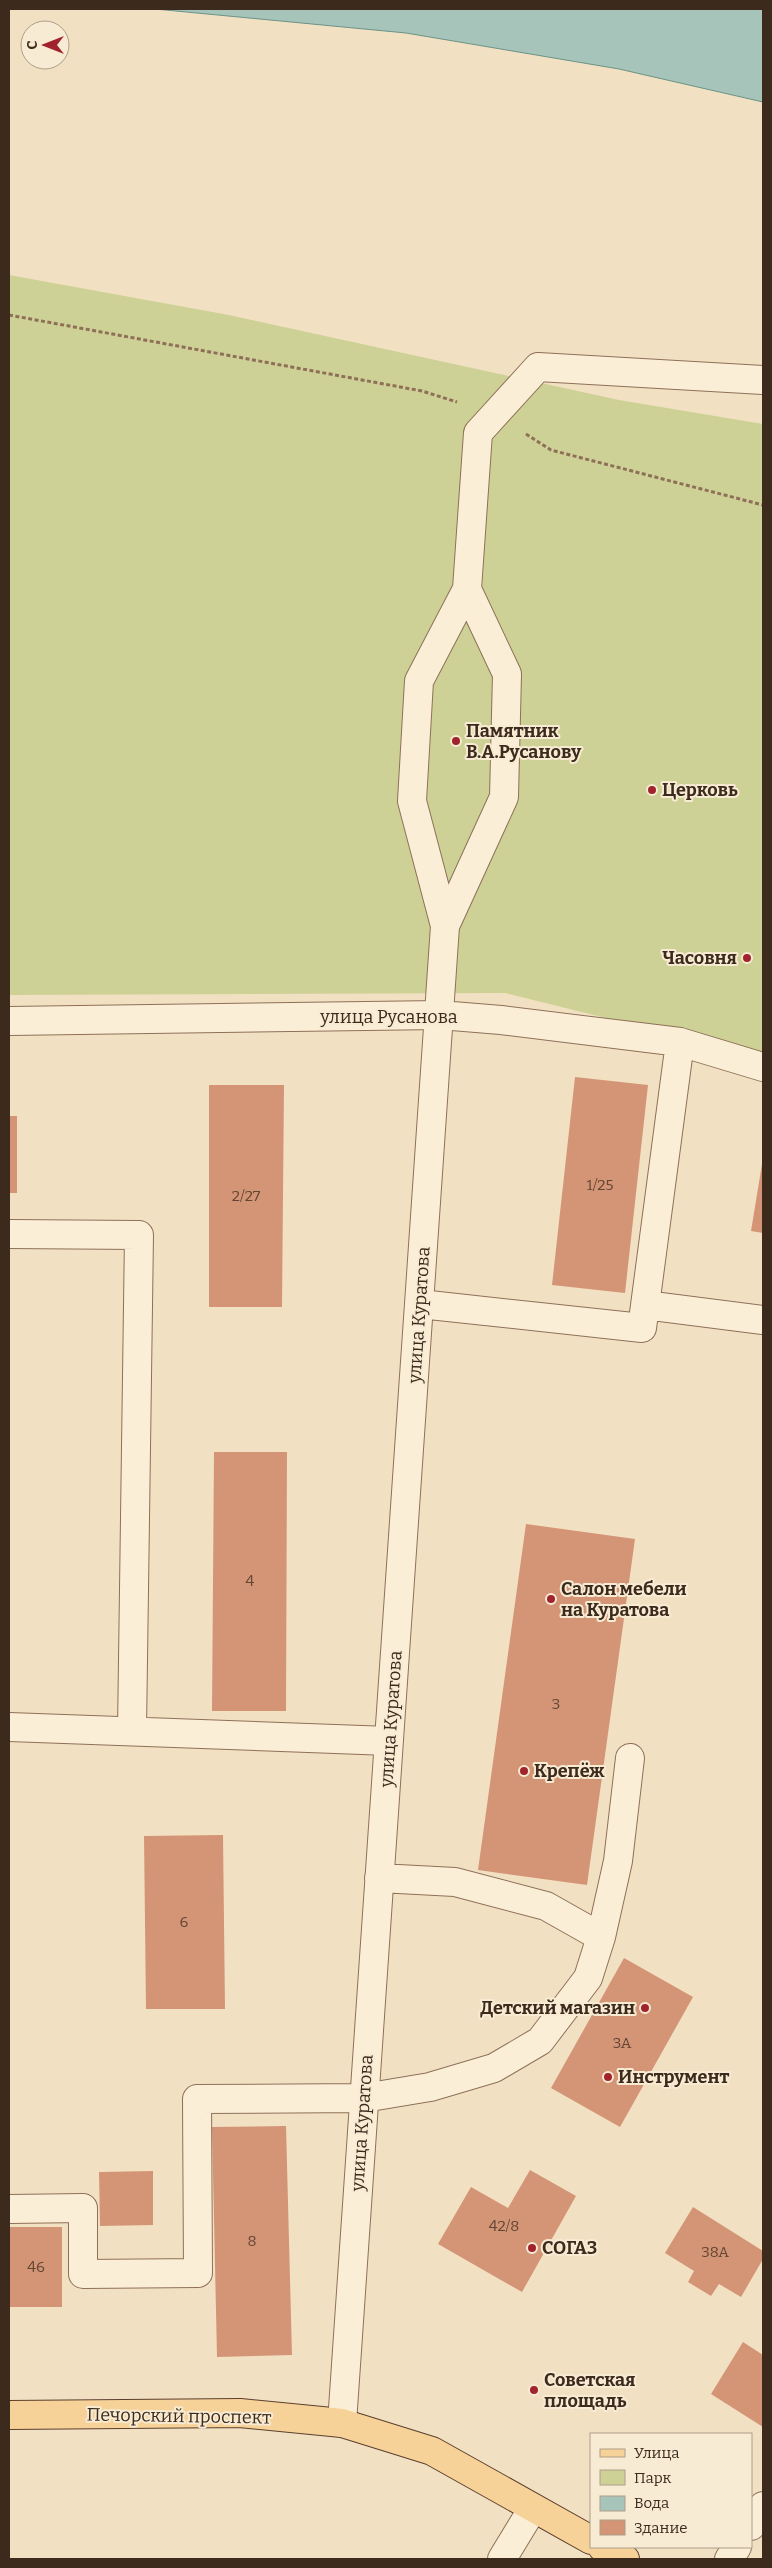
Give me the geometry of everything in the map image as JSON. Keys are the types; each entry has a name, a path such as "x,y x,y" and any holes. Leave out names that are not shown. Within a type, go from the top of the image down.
{"main road":[{"name":"Печорский проспект","path":"9,2415 240,2413 342,2423 432,2452 590,2539"},
{"path":"604,2548 624,2559"}],"street":[{"path":"445,926 412,801 419,681 467,589 478,432 538,367 763,380"},
{"path":"445,926 504,797 507,674 467,589"},
{"name":"улица Куратова","path":"342,2423 445,926"},
{"name":"улица Русанова","path":"9,1021 440,1015 501,1020 680,1042 763,1067"},
{"path":"420,1304 642,1328 680,1042"},
{"path":"9,1234 139,1235 132,1732"},
{"path":"645,1305 763,1320"},
{"path":"9,1727 389,1740"},
{"path":"9,2209 82,2208 83,2274 198,2273 197,2099 364,2098 430,2087 494,2068 540,2041 588,1978 601,1937 618,1861 630,1758"},
{"path":"379,1878 455,1882 546,1906 601,1937"},
{"path":"752,2524 763,2506"},
{"path":"502,2559 533,2508"},
{"path":"729,2559 736,2548"}],"path":[{"path":"9,315 422,391 494,414 551,450 763,505"}],"green space":[{"path":"9,275 229,315 619,400 763,424 763,1057 505,993 9,995"}],"water":[{"path":"155,9 763,9 763,102 619,69 406,33"}],"building":[{"path":"575,1077 648,1085 625,1293 552,1285"},
{"path":"209,1085 284,1085 282,1307 209,1307"},
{"path":"9,1116 17,1116 17,1193 9,1193"},
{"path":"763,1164 763,1233 751,1231"},
{"path":"214,1452 287,1452 286,1711 212,1711"},
{"path":"526,1524 635,1539 587,1885 478,1870"},
{"path":"223,1835 225,2009 146,2009 144,1836"},
{"path":"624,1958 693,1997 620,2127 551,2088"},
{"path":"286,2126 292,2355 217,2357 212,2127"},
{"path":"530,2170 576,2196 522,2292 438,2244 471,2187 508,2208"},
{"path":"153,2171 153,2225 100,2226 99,2172"},
{"path":"693,2207 763,2251 763,2259 741,2297 719,2284 711,2296 688,2282 694,2271 665,2253"},
{"path":"9,2227 62,2227 62,2307 9,2307"},
{"path":"743,2342 763,2355 763,2427 711,2394"}],"place":[{"name":"Памятник В.А.Русанову","path":"456,741"},
{"name":"Церковь","path":"652,790"},
{"name":"Часовня","path":"747,958"},
{"name":"Салон мебели на Куратова","path":"551,1599"},
{"name":"Крепёж","path":"524,1771"},
{"name":"Детский магазин","path":"645,2008"},
{"name":"Инструмент","path":"608,2077"},
{"name":"СОГАЗ","path":"532,2248"},
{"name":"Советская площадь","path":"534,2390"}]}
